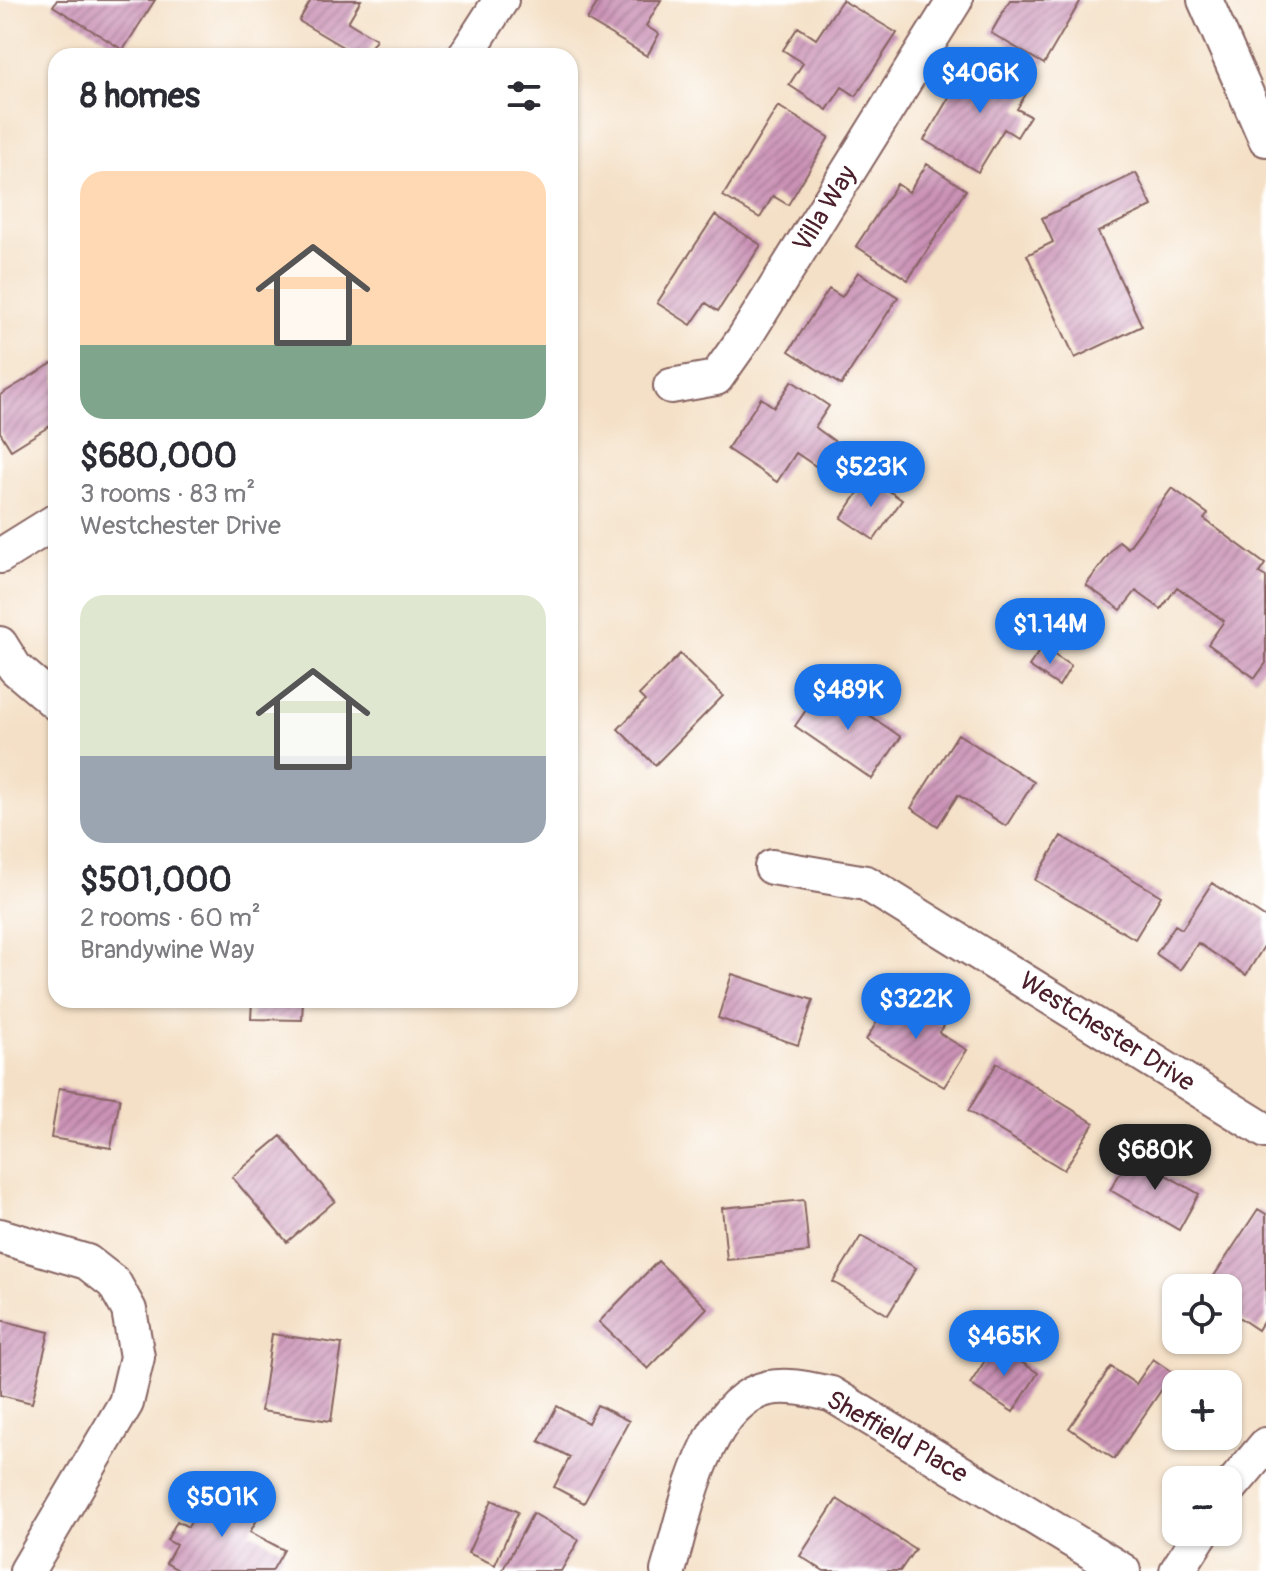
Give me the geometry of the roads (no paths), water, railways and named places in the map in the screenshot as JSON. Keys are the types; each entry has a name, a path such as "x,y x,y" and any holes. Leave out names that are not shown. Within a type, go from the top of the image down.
{"street":[{"path":"470,48 501,0"},
{"name":"Villa Way","path":"671,386 716,378 745,337 955,0"},
{"path":"1205,0 1266,139"},
{"path":"0,556 48,526"},
{"path":"0,644 15,668 48,696"},
{"name":"Westchester Drive","path":"772,867 866,883 1266,1131"},
{"path":"0,1236 87,1262 114,1283 129,1310 137,1357 126,1403 27,1571"},
{"name":"Sheffield Place","path":"668,1571 700,1463 718,1428 736,1406 767,1388 797,1387 831,1394 1123,1571"},
{"path":"1242,1473 1266,1445"},
{"path":"1177,1571 1193,1546"}]}
